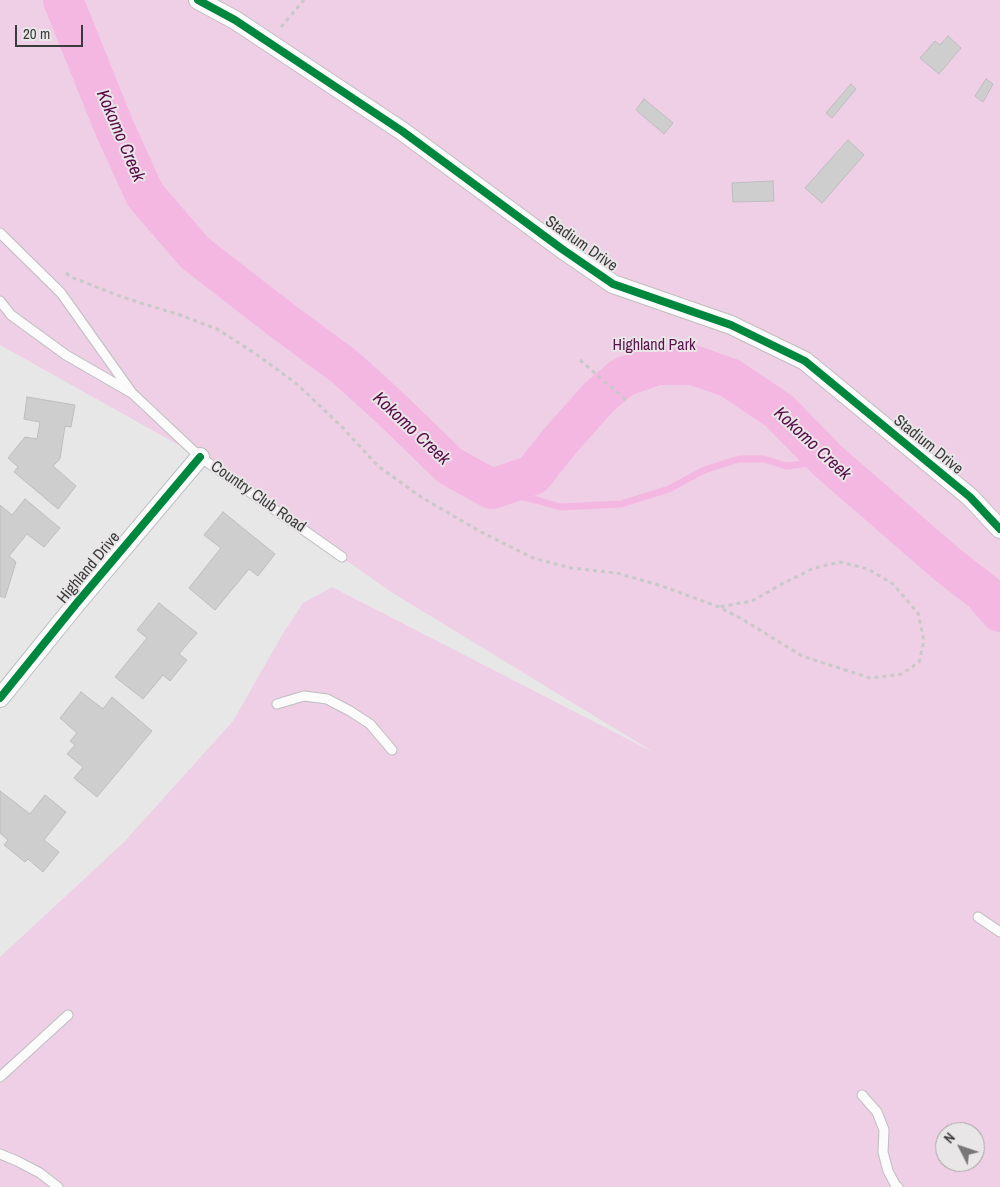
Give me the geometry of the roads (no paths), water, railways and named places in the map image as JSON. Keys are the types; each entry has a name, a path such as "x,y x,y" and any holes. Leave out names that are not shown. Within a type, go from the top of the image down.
{"street":[{"name":"Stadium Drive","path":"198,0 235,20 402,131 562,249 613,284 731,325 805,361 970,497 1000,529"},
{"name":"Highland Drive","path":"0,698 76,604 200,457"}],"lane":[{"name":"Country Club Road","path":"0,233 61,293 132,393 200,457 342,557"},
{"name":"Country Club Road","path":"0,300 11,315 66,356 132,393"},
{"path":"277,704 304,696 327,699 370,724 392,750"},
{"path":"978,917 1000,932"},
{"path":"0,1078 68,1015"},
{"path":"862,1095 877,1112 884,1130 884,1152 888,1171 898,1187"},
{"path":"0,1154 40,1173 58,1187"}],"waterway":[{"name":"Kokomo Creek","path":"63,0 114,127 145,195 195,253 345,367 450,466 492,489 533,475 599,397 623,377 657,365 693,365 730,378 779,411 828,461 949,566 984,593 1000,612"},
{"path":"492,489 560,507 621,504 669,489 704,470 739,459 764,459 786,466 828,461"}],"park label":[{"name":"Highland Park","path":"654,346"}]}
